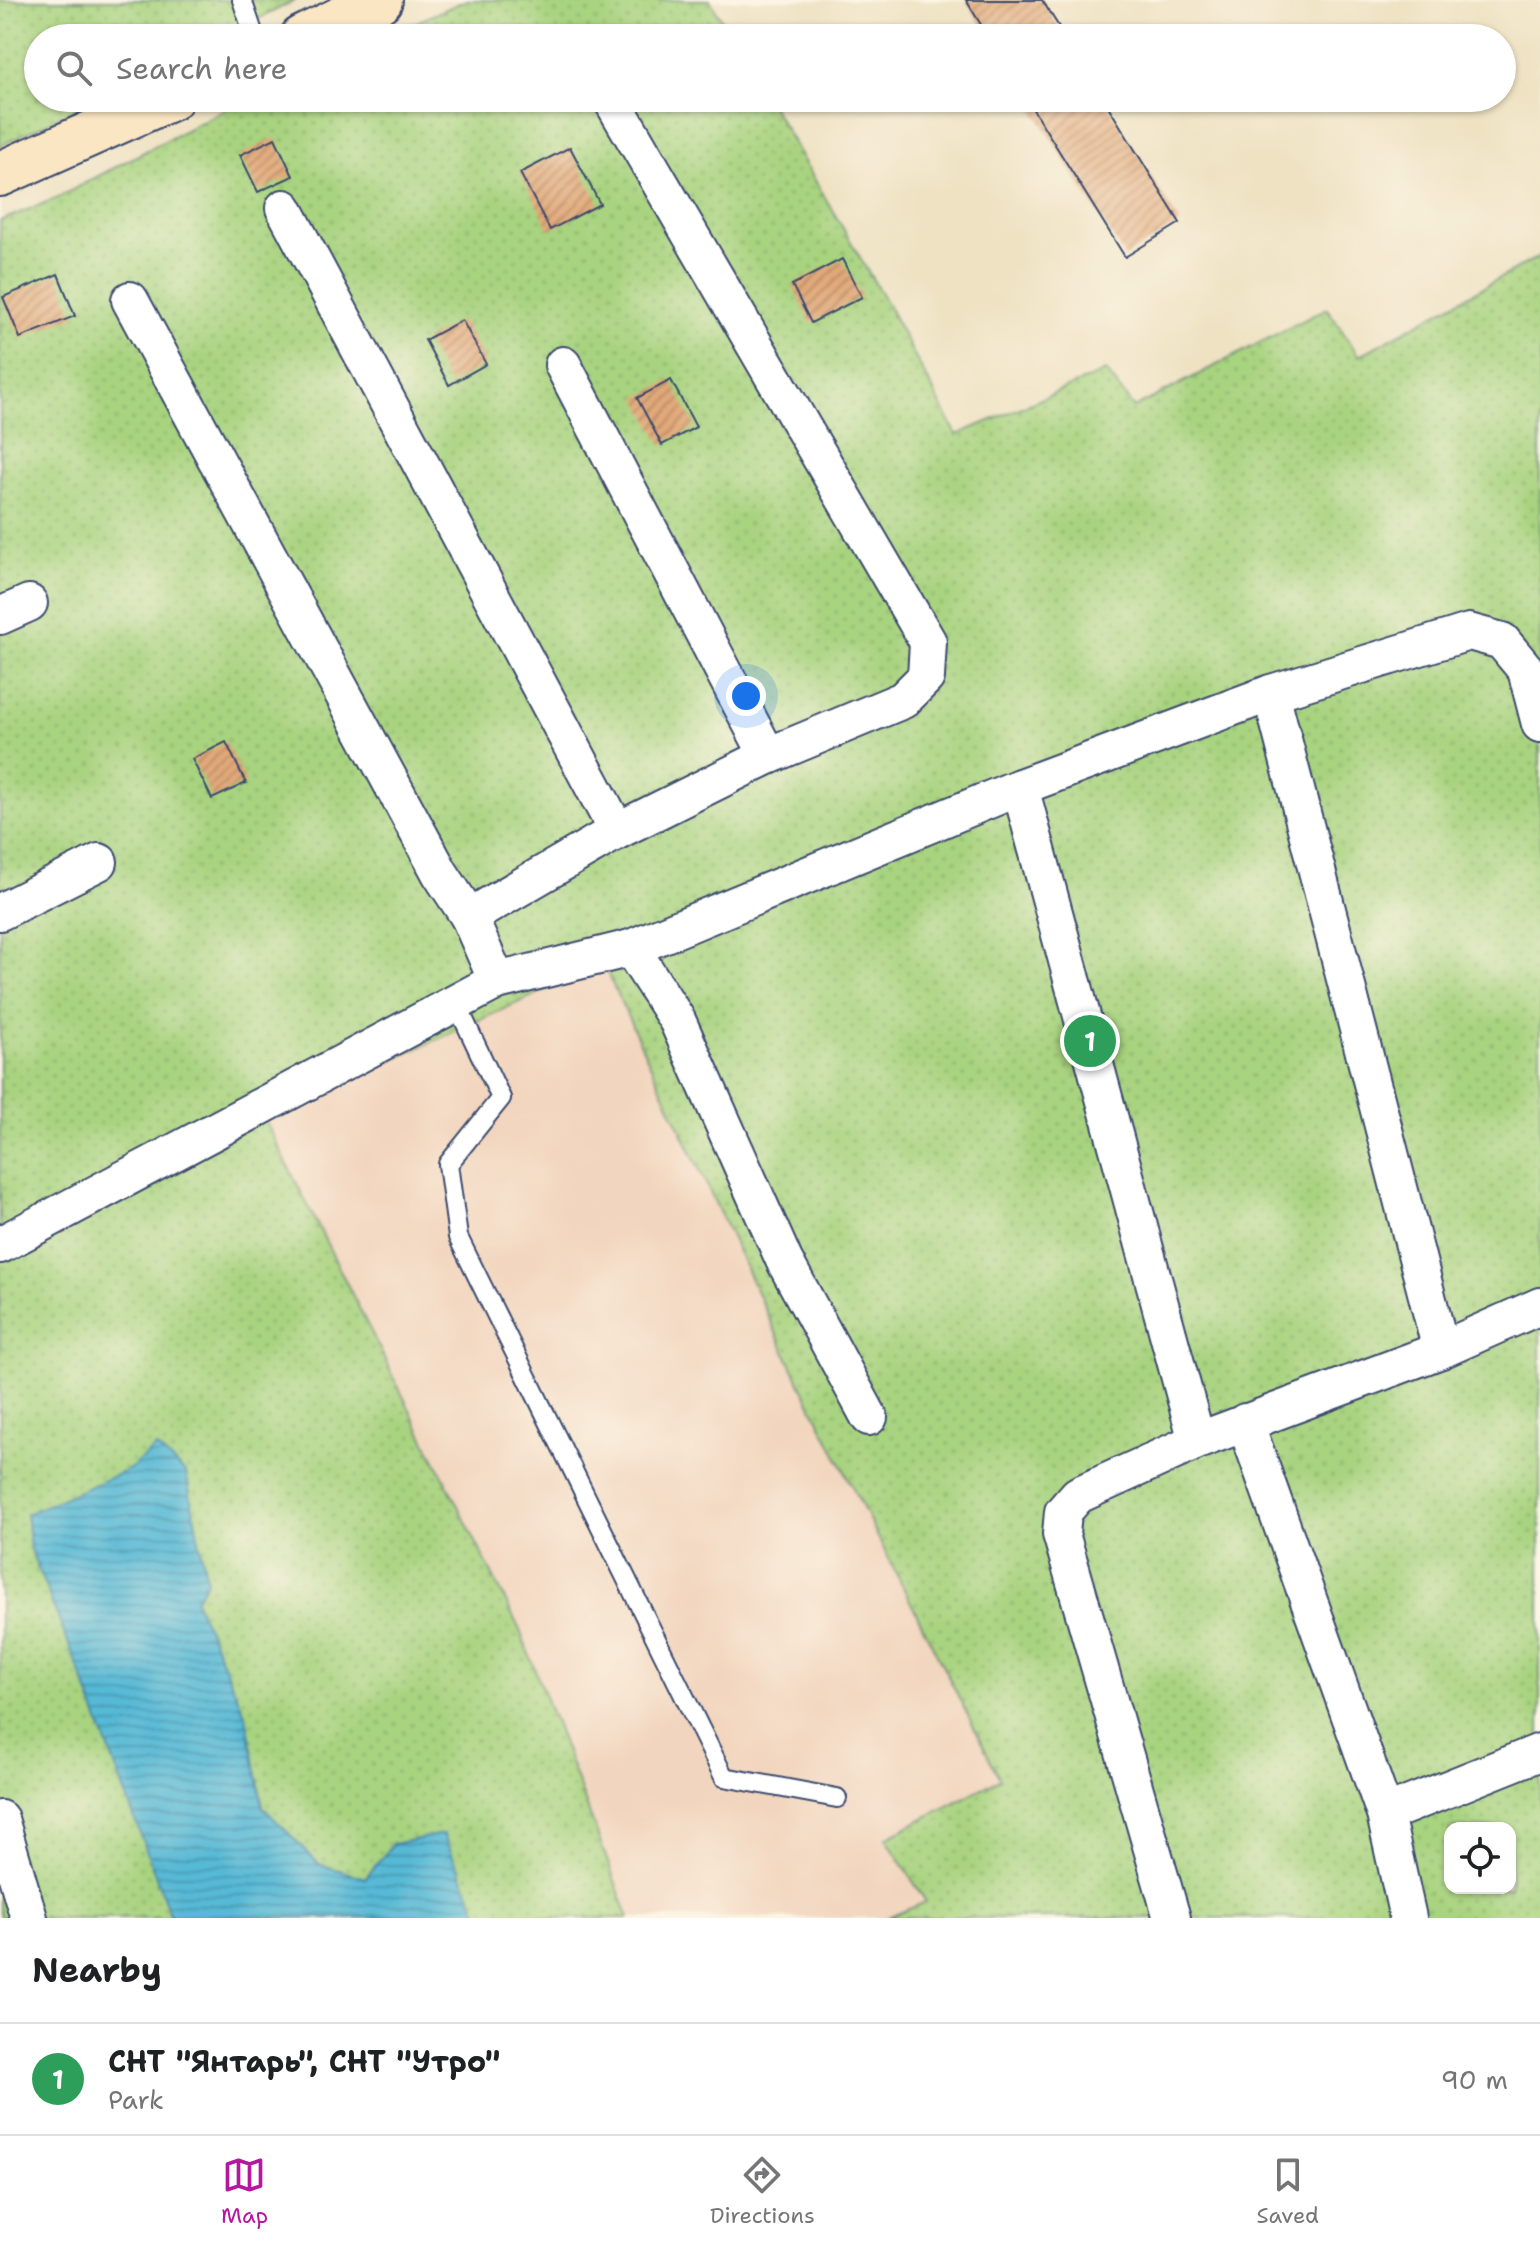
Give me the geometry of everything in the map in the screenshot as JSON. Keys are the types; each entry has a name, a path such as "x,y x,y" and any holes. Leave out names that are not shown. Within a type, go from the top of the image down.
{"street":[{"path":"331,24 380,0"},
{"path":"0,174 140,112"},
{"path":"469,917 617,831 768,756 903,700 926,677 928,642 619,112"},
{"path":"284,208 617,831"},
{"path":"130,300 440,873 469,917 497,981"},
{"path":"563,365 768,756"},
{"path":"0,1245 497,981 631,948 1020,787 1271,693 1469,632 1502,641 1526,670 1540,724"},
{"path":"1271,693 1441,1350"},
{"path":"1020,787 1197,1441"},
{"path":"0,912 99,862"},
{"path":"631,948 677,1020 784,1260 869,1417"},
{"path":"1172,1918 1061,1534 1063,1512 1078,1495 1197,1441 1441,1350 1540,1306"},
{"path":"1245,1422 1385,1814 1408,1918"},
{"path":"1385,1814 1540,1752"},
{"path":"0,1819 29,1918"}],"lane":[{"path":"242,0 250,24"},
{"path":"456,1003 501,1098 448,1164 458,1237 724,1777 837,1798"}],"shaded area":[{"path":"603,964 795,1373 1000,1779 886,1838 927,1902 887,1918 629,1918 519,1628 264,1118"}],"green space":[{"path":"0,0 296,0 248,24 24,24 24,112 70,112 0,146"},
{"path":"466,0 710,0 724,24 412,24"},
{"path":"220,112 775,112 883,297 957,435 1106,371 1134,408 1327,308 1359,356 1540,256 1540,1918 887,1918 926,1902 886,1838 1000,1779 795,1373 603,964 264,1118 519,1628 629,1918 0,1918 0,221 57,198"}],"water":[{"path":"156,1447 186,1473 207,1581 195,1600 246,1716 263,1807 319,1864 365,1878 393,1844 443,1834 481,1918 171,1918 85,1684 30,1549 26,1514 130,1469"}],"building":[{"path":"966,0 1042,0 1057,24 981,24"},
{"path":"1035,112 1112,112 1180,223 1125,257"},
{"path":"275,138 293,176 258,192 240,155"},
{"path":"570,147 600,204 550,230 520,173"},
{"path":"842,259 862,297 811,323 792,285"},
{"path":"58,274 75,316 20,338 3,297"},
{"path":"462,320 486,364 449,385 425,340"},
{"path":"671,380 696,427 662,445 637,398"},
{"path":"226,742 246,783 212,799 192,759"}],"place":[{"name":"СНТ \"Янтарь\", СНТ \"Утро\"","path":"1090,1041"}]}
